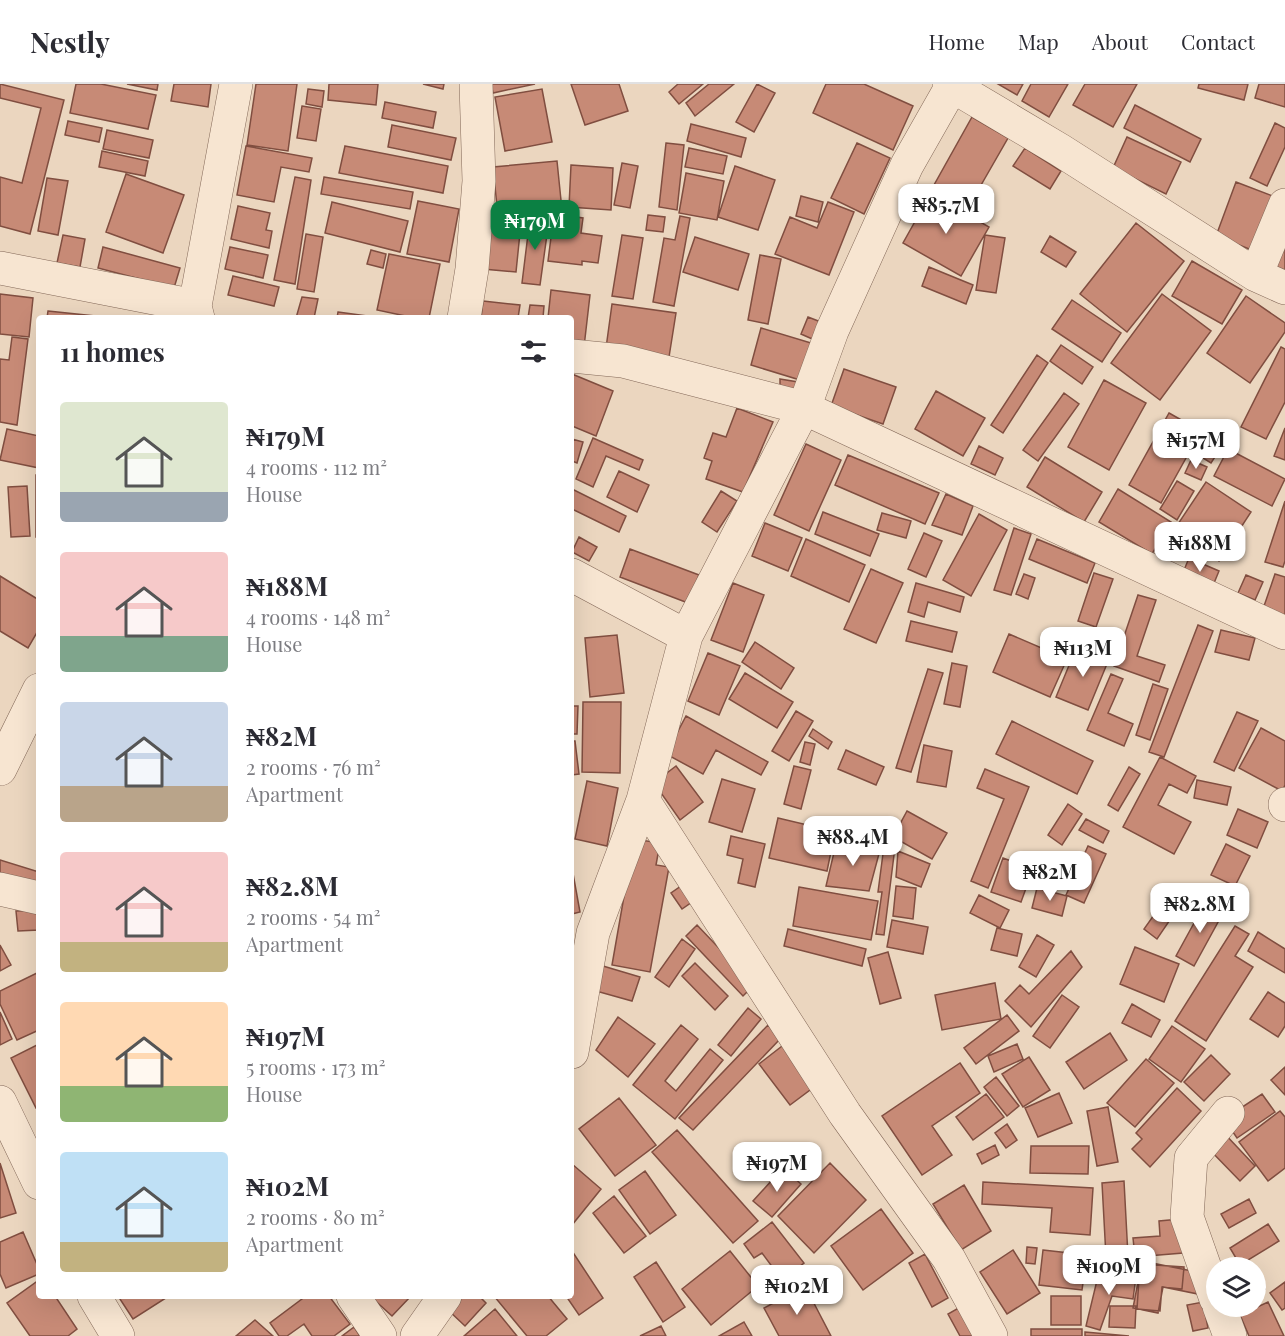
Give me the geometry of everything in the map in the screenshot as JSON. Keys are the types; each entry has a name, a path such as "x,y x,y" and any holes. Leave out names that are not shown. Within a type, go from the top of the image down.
{"street":[{"path":"0,268 197,312 236,84"},
{"path":"464,315 472,269 479,181 476,84"},
{"path":"574,1041 593,933 643,800 686,636 804,408 832,331 903,176 951,85 1060,150 1256,275 1285,288"},
{"path":"1256,275 1285,205"},
{"path":"574,356 623,361 804,408 1285,633"},
{"path":"574,576 686,636"},
{"path":"0,769 36,696"},
{"path":"643,800 845,1113 949,1259 991,1336"},
{"path":"0,889 36,897"},
{"path":"0,1102 36,1177"},
{"path":"1206,1272 1186,1217 1191,1158 1228,1113"},
{"path":"96,1299 118,1336"},
{"path":"355,1299 380,1336"},
{"path":"417,1336 443,1299"},
{"path":"1223,1317 1230,1336"}],"building":[{"path":"0,84 64,100 30,234 0,226 0,177 22,183 41,108 0,98"},
{"path":"76,84 101,84 156,95 148,129 70,113"},
{"path":"127,84 158,84 157,90"},
{"path":"174,84 211,84 208,107 171,101"},
{"path":"256,84 297,84 288,151 247,145"},
{"path":"329,84 378,84 376,105 328,100"},
{"path":"423,84 444,84 443,89"},
{"path":"491,84 535,84 493,93"},
{"path":"571,84 619,84 628,111 585,125"},
{"path":"678,84 703,84 679,104 669,92"},
{"path":"709,84 734,84 695,116 686,103"},
{"path":"757,84 775,93 754,132 736,122"},
{"path":"826,84 864,84 913,106 893,150 813,113"},
{"path":"998,84 1023,84 1017,95"},
{"path":"1031,84 1068,84 1049,117 1022,101"},
{"path":"1085,84 1137,84 1113,127 1073,105"},
{"path":"1199,84 1248,84 1244,100 1198,88"},
{"path":"1259,84 1285,84 1285,107 1255,98"},
{"path":"308,89 324,91 322,107 306,104"},
{"path":"542,89 552,142 505,151 495,97"},
{"path":"385,102 436,112 433,128 382,118"},
{"path":"1135,105 1201,139 1190,162 1124,128"},
{"path":"302,106 321,109 316,141 297,138"},
{"path":"972,117 1008,138 969,206 934,185"},
{"path":"68,121 102,128 99,142 65,135"},
{"path":"1275,123 1285,128 1285,147 1267,186 1250,178"},
{"path":"691,124 746,138 741,157 687,141"},
{"path":"392,125 456,138 451,160 388,147"},
{"path":"107,130 153,140 149,158 103,149"},
{"path":"1127,137 1181,162 1166,194 1113,168"},
{"path":"666,143 684,145 677,210 659,207"},
{"path":"857,143 890,158 864,214 831,198"},
{"path":"246,146 312,158 309,172 281,167 274,202 237,195"},
{"path":"345,146 448,166 443,193 339,173"},
{"path":"689,148 727,156 723,174 685,167"},
{"path":"1025,148 1061,171 1050,189 1013,166"},
{"path":"102,151 148,161 145,176 99,167"},
{"path":"557,161 562,210 498,216 493,167"},
{"path":"622,163 638,166 630,208 614,205"},
{"path":"571,165 613,168 611,210 569,207"},
{"path":"735,166 775,180 758,230 718,217"},
{"path":"686,173 724,181 717,220 679,213"},
{"path":"126,174 184,195 163,253 106,232"},
{"path":"295,177 311,180 295,284 274,280"},
{"path":"324,177 413,192 410,209 321,194"},
{"path":"47,178 68,181 58,235 38,231"},
{"path":"1236,182 1283,200 1262,254 1216,236"},
{"path":"931,193 989,227 961,276 903,243"},
{"path":"801,196 823,202 818,222 796,216"},
{"path":"418,201 459,209 449,262 407,254"},
{"path":"332,202 408,221 400,252 325,233"},
{"path":"828,202 854,212 829,275 775,254 790,217 817,228"},
{"path":"238,206 270,213 266,230 272,231 269,248 231,239"},
{"path":"554,214 583,218 581,233 602,236 598,263 582,261 582,265 548,261"},
{"path":"648,215 665,217 663,232 646,230"},
{"path":"680,216 690,218 674,306 653,302 664,238 675,240"},
{"path":"530,218 549,220 540,285 522,283"},
{"path":"489,220 521,223 516,272 483,269"},
{"path":"1136,223 1184,261 1127,332 1080,294"},
{"path":"306,234 323,237 314,292 297,289"},
{"path":"63,235 85,239 80,267 57,263"},
{"path":"622,235 643,238 633,299 612,296"},
{"path":"985,235 1005,238 996,293 976,290"},
{"path":"1050,236 1076,252 1066,267 1041,252"},
{"path":"695,237 749,254 738,290 683,272"},
{"path":"1285,244 1285,276 1264,270"},
{"path":"103,247 180,268 174,288 98,268"},
{"path":"230,247 268,255 263,278 225,269"},
{"path":"371,250 386,254 383,268 367,264"},
{"path":"389,254 440,264 430,315 401,315 377,310"},
{"path":"760,255 781,259 768,324 748,320"},
{"path":"1192,261 1242,290 1222,324 1172,296"},
{"path":"929,267 973,285 966,304 922,286"},
{"path":"233,276 279,287 274,306 228,295"},
{"path":"551,290 590,295 584,347 574,345 574,315 548,315"},
{"path":"0,294 33,298 29,337 0,334"},
{"path":"1162,294 1211,331 1160,400 1111,363"},
{"path":"1246,296 1285,323 1285,332 1250,383 1207,353"},
{"path":"302,297 318,299 315,315 297,315"},
{"path":"1072,300 1121,333 1102,362 1052,329"},
{"path":"483,301 520,305 518,315 481,315"},
{"path":"612,304 676,313 669,357 606,348"},
{"path":"530,305 544,306 543,315 528,315"},
{"path":"48,311 86,315 47,315"},
{"path":"338,312 360,315 338,315"},
{"path":"808,317 826,324 819,342 801,334"},
{"path":"761,328 811,343 800,380 751,365"},
{"path":"12,337 28,339 17,425 0,422 0,359 9,360"},
{"path":"1061,345 1093,367 1082,384 1050,361"},
{"path":"1281,347 1285,349 1285,402 1266,439 1241,427"},
{"path":"1037,355 1048,363 1003,433 991,425"},
{"path":"844,369 896,387 883,424 831,406"},
{"path":"574,375 613,391 596,436 574,427"},
{"path":"780,379 798,382 798,390 780,388"},
{"path":"1104,380 1146,403 1109,470 1068,447"},
{"path":"936,391 985,418 963,456 915,429"},
{"path":"1064,393 1079,404 1038,461 1023,450"},
{"path":"737,408 773,422 743,492 706,479 712,461 704,458 713,433 726,437"},
{"path":"1169,413 1201,431 1161,503 1129,485"},
{"path":"1285,428 1285,460 1274,456"},
{"path":"7,429 36,435 36,467 0,460"},
{"path":"593,438 643,460 639,470 606,456 593,487 576,479"},
{"path":"1216,438 1224,443 1211,463 1203,458"},
{"path":"574,440 583,442 577,463 574,462"},
{"path":"806,444 841,460 809,531 774,515"},
{"path":"979,446 1003,458 995,475 971,464"},
{"path":"1228,449 1285,479 1272,506 1214,476"},
{"path":"848,455 939,493 925,524 835,485"},
{"path":"1045,457 1102,492 1084,522 1027,487"},
{"path":"1191,460 1207,467 1201,480 1185,473"},
{"path":"619,471 649,485 637,512 607,497"},
{"path":"1177,481 1194,491 1177,520 1160,509"},
{"path":"1206,482 1251,512 1219,561 1174,530"},
{"path":"27,486 30,536 11,537 8,487"},
{"path":"1118,489 1171,522 1152,554 1099,522"},
{"path":"574,490 626,516 619,532 574,510"},
{"path":"721,491 737,501 717,532 702,522"},
{"path":"946,494 973,506 962,535 932,525"},
{"path":"1285,501 1285,561 1283,567 1265,562"},
{"path":"823,512 879,534 870,556 815,534"},
{"path":"882,513 911,521 906,538 877,530"},
{"path":"979,514 1007,530 971,596 943,580"},
{"path":"765,523 802,538 788,571 752,556"},
{"path":"1014,528 1031,534 1011,595 994,590"},
{"path":"924,533 942,541 926,577 908,569"},
{"path":"579,537 597,547 589,561 574,553"},
{"path":"806,539 865,565 849,602 791,576"},
{"path":"1037,539 1095,563 1087,583 1029,559"},
{"path":"630,549 699,575 688,603 620,577"},
{"path":"1189,558 1219,571 1212,588 1182,575"},
{"path":"871,569 903,583 876,643 844,629"},
{"path":"1094,573 1113,579 1096,627 1078,621"},
{"path":"1024,574 1035,578 1028,599 1016,594"},
{"path":"1275,574 1285,577 1285,617 1263,609"},
{"path":"1246,575 1263,582 1255,600 1238,593"},
{"path":"0,576 36,598 36,634 28,648 0,631"},
{"path":"733,583 764,595 743,652 711,640"},
{"path":"916,583 964,597 960,612 928,602 924,617 908,612"},
{"path":"1138,595 1156,600 1137,656 1165,665 1159,682 1114,666"},
{"path":"911,621 957,632 952,652 906,641"},
{"path":"1198,625 1213,631 1164,757 1149,752"},
{"path":"1221,630 1255,638 1249,660 1215,652"},
{"path":"1009,634 1067,659 1050,697 993,672"},
{"path":"617,635 624,693 590,697 585,638"},
{"path":"755,642 794,668 781,689 742,662"},
{"path":"1077,646 1109,659 1088,710 1056,697"},
{"path":"708,653 740,666 719,715 688,701"},
{"path":"952,663 967,666 960,707 944,704"},
{"path":"928,669 943,673 911,772 896,768"},
{"path":"745,673 793,702 777,728 729,699"},
{"path":"1111,674 1123,679 1108,713 1133,724 1124,746 1087,730"},
{"path":"1153,684 1168,689 1150,740 1136,735"},
{"path":"583,702 621,702 620,773 582,772"},
{"path":"574,706 578,706 577,734 574,734"},
{"path":"796,711 813,721 789,761 772,751"},
{"path":"1237,712 1258,721 1234,771 1214,762"},
{"path":"686,716 768,762 761,775 716,750 703,774 666,754"},
{"path":"1012,721 1093,761 1077,794 996,754"},
{"path":"1261,728 1285,741 1285,785 1282,791 1239,768"},
{"path":"813,729 832,742 828,749 809,736"},
{"path":"574,741 575,741 579,774 574,775"},
{"path":"805,742 815,744 810,765 800,762"},
{"path":"924,745 952,751 946,787 917,782"},
{"path":"846,750 884,767 876,785 838,769"},
{"path":"1160,757 1196,776 1187,793 1169,784 1158,805 1191,822 1174,854 1123,827"},
{"path":"676,766 703,802 680,820 654,783"},
{"path":"794,766 811,770 801,809 784,804"},
{"path":"1129,767 1140,774 1118,811 1108,805"},
{"path":"985,769 1029,787 988,888 971,881 1004,799 977,788"},
{"path":"722,779 755,789 742,832 709,822"},
{"path":"1197,780 1231,787 1227,805 1194,798"},
{"path":"587,781 618,788 607,846 575,839"},
{"path":"1068,804 1082,814 1062,845 1048,835"},
{"path":"1238,809 1268,822 1257,848 1227,835"},
{"path":"907,811 947,833 932,859 893,837"},
{"path":"778,818 816,827 813,838 833,842 827,871 769,858"},
{"path":"1086,819 1109,831 1103,843 1079,830"},
{"path":"731,836 765,844 755,887 738,883 743,859 727,855"},
{"path":"634,839 660,843 656,865 669,867 650,972 612,965"},
{"path":"837,840 880,850 869,891 826,886"},
{"path":"1226,844 1250,856 1235,886 1211,875"},
{"path":"884,846 895,847 884,935 876,934 882,892 878,892"},
{"path":"1088,846 1106,854 1084,903 1066,895"},
{"path":"898,851 930,864 921,887 896,877"},
{"path":"1003,858 1033,869 1021,902 991,892"},
{"path":"0,860 36,871 36,892 0,881"},
{"path":"574,879 580,912 574,914"},
{"path":"681,886 692,902 682,909 671,893"},
{"path":"896,886 916,888 913,919 893,916"},
{"path":"799,887 878,901 871,940 793,926"},
{"path":"1037,888 1067,896 1062,916 1032,908"},
{"path":"979,895 1009,910 1000,928 970,913"},
{"path":"1205,903 1223,913 1194,966 1176,956"},
{"path":"1161,905 1174,914 1157,939 1144,929"},
{"path":"36,910 36,930 18,931 16,911"},
{"path":"892,920 928,927 923,954 887,947"},
{"path":"697,925 754,985 743,996 686,936"},
{"path":"1235,926 1249,934 1235,956 1253,967 1206,1041 1175,1021"},
{"path":"997,928 1022,934 1017,956 991,950"},
{"path":"788,929 866,949 862,966 784,946"},
{"path":"1258,932 1285,949 1285,973 1248,951"},
{"path":"1037,935 1054,945 1036,977 1019,967"},
{"path":"682,939 695,949 669,987 655,977"},
{"path":"0,945 11,965 0,971"},
{"path":"1135,947 1179,964 1164,1002 1120,984"},
{"path":"1071,951 1082,967 1031,1027 1005,1001 1020,985 1029,994"},
{"path":"888,952 901,998 880,1004 868,958"},
{"path":"695,963 728,996 715,1010 682,976"},
{"path":"603,966 640,977 632,1001 596,991"},
{"path":"36,973 36,1031 17,1040 0,1004 0,991"},
{"path":"995,983 1001,1019 942,1030 935,995"},
{"path":"1268,992 1285,1003 1285,1026 1278,1037 1250,1019"},
{"path":"1062,995 1079,1007 1050,1048 1033,1036"},
{"path":"1132,1004 1160,1020 1151,1037 1122,1023"},
{"path":"748,1008 761,1019 731,1056 718,1045"},
{"path":"0,1012 12,1039 0,1045"},
{"path":"1007,1015 1019,1031 976,1064 964,1048"},
{"path":"618,1017 655,1044 628,1077 596,1050"},
{"path":"681,1025 698,1039 665,1081 676,1091 710,1049 723,1060 675,1119 633,1085"},
{"path":"768,1025 781,1038 693,1130 679,1118"},
{"path":"1172,1026 1205,1049 1181,1082 1149,1059"},
{"path":"1110,1033 1127,1060 1084,1089 1066,1062"},
{"path":"786,1043 818,1084 790,1105 759,1064"},
{"path":"1017,1044 1023,1059 994,1072 988,1056"},
{"path":"36,1046 36,1108 11,1058"},
{"path":"1211,1055 1230,1074 1204,1101 1184,1082"},
{"path":"1029,1057 1050,1090 1023,1107 1002,1074"},
{"path":"1146,1059 1174,1083 1135,1127 1107,1103"},
{"path":"960,1063 980,1093 932,1126 952,1155 922,1175 882,1116"},
{"path":"1285,1067 1285,1095 1271,1080"},
{"path":"996,1077 1019,1106 1007,1116 984,1087"},
{"path":"1177,1088 1201,1111 1150,1167 1132,1149 1142,1139 1136,1133"},
{"path":"1059,1093 1072,1123 1038,1137 1025,1108"},
{"path":"986,1094 1004,1117 973,1140 956,1117"},
{"path":"1262,1094 1275,1112 1237,1138 1224,1119"},
{"path":"619,1098 656,1145 615,1176 579,1129"},
{"path":"1108,1107 1118,1162 1097,1166 1087,1111"},
{"path":"1280,1111 1285,1117 1285,1168 1268,1181 1239,1142"},
{"path":"1007,1124 1017,1140 1006,1148 995,1133"},
{"path":"677,1130 758,1221 733,1243 652,1152"},
{"path":"1223,1132 1255,1166 1240,1181 1207,1147"},
{"path":"995,1145 999,1155 982,1164 977,1154"},
{"path":"1031,1146 1089,1146 1088,1174 1030,1173"},
{"path":"0,1163 16,1213 0,1218"},
{"path":"830,1163 866,1200 814,1253 778,1216"},
{"path":"574,1166 601,1189 574,1223"},
{"path":"783,1168 801,1184 772,1217 753,1201"},
{"path":"645,1171 676,1215 650,1234 619,1190"},
{"path":"1124,1181 1128,1256 1106,1257 1102,1183"},
{"path":"983,1182 1093,1188 1090,1235 1050,1232 1052,1208 982,1204"},
{"path":"964,1185 991,1231 961,1250 933,1204"},
{"path":"614,1196 646,1236 624,1253 593,1213"},
{"path":"1249,1199 1256,1213 1229,1228 1221,1214"},
{"path":"881,1209 913,1253 863,1290 831,1246"},
{"path":"1180,1219 1183,1253 1135,1257 1133,1238 1160,1236 1159,1221"},
{"path":"772,1222 804,1263 782,1280 762,1253 754,1258 744,1244"},
{"path":"1268,1224 1279,1241 1253,1257 1235,1257 1230,1248"},
{"path":"23,1232 36,1262 36,1275 6,1288 0,1274 0,1242"},
{"path":"1027,1247 1037,1248 1035,1264 1026,1263"},
{"path":"1013,1250 1040,1293 1007,1314 980,1272"},
{"path":"1043,1250 1087,1255 1082,1290 1039,1285"},
{"path":"730,1251 758,1286 711,1325 682,1289"},
{"path":"574,1254 603,1298 579,1315 568,1299 574,1299"},
{"path":"925,1254 948,1298 932,1307 909,1263"},
{"path":"1142,1261 1202,1273 1198,1294 1163,1287 1158,1313 1133,1308"},
{"path":"656,1262 685,1307 663,1322 634,1277"},
{"path":"1140,1264 1184,1267 1182,1289 1162,1287 1160,1311 1137,1309"},
{"path":"1099,1272 1136,1277 1133,1299 1112,1296 1100,1330 1086,1326"},
{"path":"36,1282 36,1299 57,1299 77,1329 68,1336 30,1336 7,1303"},
{"path":"1285,1282 1285,1308 1282,1310 1270,1293"},
{"path":"805,1286 831,1336 779,1336 764,1308"},
{"path":"1051,1296 1081,1296 1081,1325 1051,1325"},
{"path":"120,1299 164,1299 133,1319"},
{"path":"302,1299 331,1299 350,1324 334,1336 312,1336 304,1324 287,1336 279,1336 270,1323"},
{"path":"373,1299 408,1299 392,1316"},
{"path":"457,1299 482,1299 486,1303 465,1326 447,1309"},
{"path":"496,1299 550,1299 567,1319 546,1336 527,1336"},
{"path":"1203,1302 1208,1328 1193,1331 1187,1305"},
{"path":"1268,1302 1284,1336 1249,1336 1241,1317 1266,1317 1266,1303"},
{"path":"962,1306 978,1336 960,1336 948,1314"},
{"path":"1110,1306 1136,1306 1135,1328 1109,1327"},
{"path":"495,1309 517,1336 464,1336"},
{"path":"255,1320 273,1336 236,1336"},
{"path":"744,1322 752,1336 719,1336"},
{"path":"661,1326 666,1336 640,1336"},
{"path":"354,1327 360,1336 342,1336"},
{"path":"1031,1329 1082,1329 1082,1336 1031,1336"},
{"path":"1085,1332 1129,1336 1085,1336"}]}
